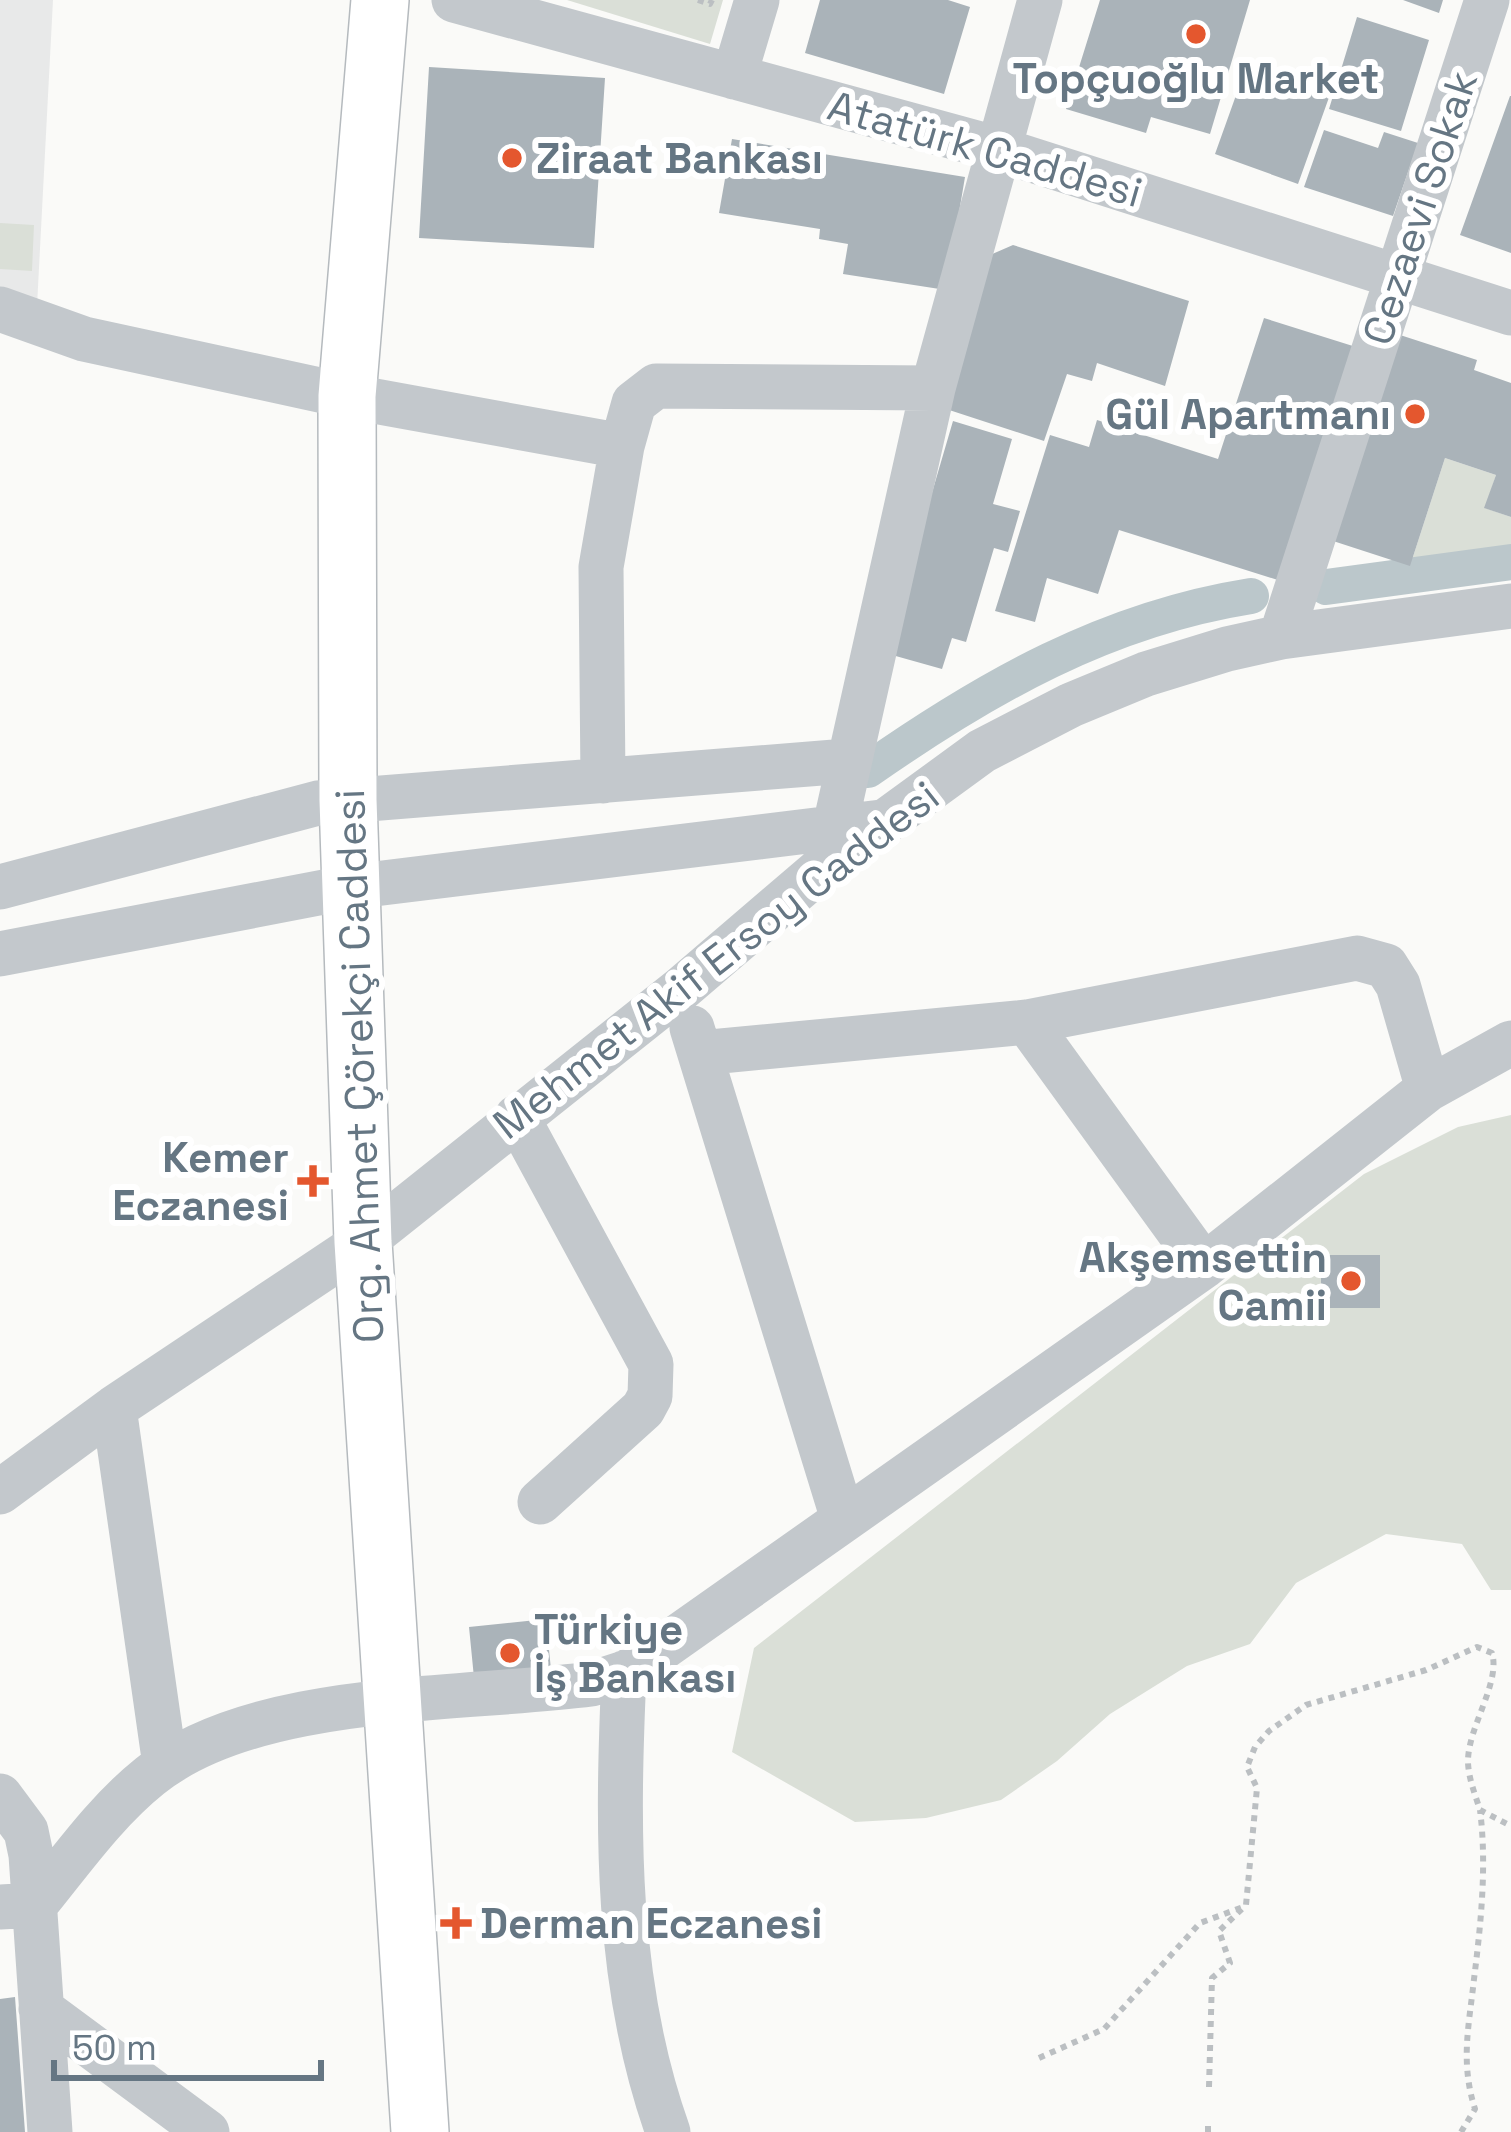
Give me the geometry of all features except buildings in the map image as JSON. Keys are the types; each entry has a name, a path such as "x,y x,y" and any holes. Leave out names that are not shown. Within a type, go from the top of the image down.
{"main road":[{"name":"Org. Ahmet Çörekçi Caddesi","path":"380,0 347,396 348,800 363,1242 420,2132"}],"street":[{"name":"Atatürk Caddesi","path":"454,0 998,149 1511,313"},
{"path":"734,76 757,0"},
{"path":"0,954 350,887 831,847 933,388 1040,0"},
{"name":"Cezaevi Sokak","path":"1281,638 1487,0"},
{"path":"0,310 84,339 347,396 622,446"},
{"path":"603,781 601,567 634,403 656,386 933,388"},
{"name":"Mehmet Akif Ersoy Caddesi","path":"0,1492 114,1408 363,1242 681,989 831,847 886,822 982,751 1071,705 1146,674 1281,638 1511,606"},
{"path":"0,887 288,810 348,800 848,761"},
{"path":"700,1053 1028,1022 1357,958 1386,966 1398,985 1428,1089"},
{"path":"681,989 843,1519"},
{"path":"1028,1022 1204,1267"},
{"path":"17,1906 165,1765 213,1738 305,1714 591,1684 624,1673 1204,1267 1428,1089 1511,1043"},
{"path":"517,1117 651,1364 650,1396 643,1408 540,1502"},
{"path":"114,1408 165,1765"},
{"path":"624,1673 618,1827 622,1884 635,2017 668,2132"},
{"path":"0,1796 26,1832 17,1906 41,2009 50,2132"},
{"path":"41,2009 207,2132"}],"path":[{"path":"698,0 710,4 712,0"},
{"path":"1209,2087 1212,1978 1230,1963 1220,1931 1246,1906 1257,1788 1247,1768 1256,1747 1269,1731 1306,1705 1426,1670 1477,1647 1486,1648 1495,1666 1468,1760 1480,1810 1483,1878 1464,2042 1466,2079 1475,2109 1461,2132"},
{"path":"1480,1810 1511,1826"},
{"path":"1039,2058 1104,2029 1200,1923 1246,1906"}],"shaded area":[{"path":"0,0 53,0 37,306 0,290"},
{"path":"567,0 723,0 710,44"},
{"path":"0,223 34,225 32,271 0,269"},
{"path":"1445,458 1496,475 1485,508 1511,517 1511,555 1410,566"},
{"path":"1511,1115 1511,1590 1491,1590 1462,1544 1386,1534 1296,1583 1250,1644 1187,1666 1110,1714 1057,1761 1001,1800 926,1818 855,1822 732,1752 754,1648 1364,1174 1458,1127"}],"waterway":[{"path":"1326,587 1511,562"},
{"path":"868,770 958,711 1050,660 1147,621 1251,596"}],"place":[{"name":"Topçuoğlu Market","path":"1196,34"},
{"name":"Ziraat Bankası","path":"512,158"},
{"name":"Gül Apartmanı","path":"1415,414"},
{"name":"Kemer Eczanesi","path":"313,1181"},
{"name":"Akşemsettin Camii","path":"1351,1281"},
{"name":"Türkiye İş Bankası","path":"510,1653"},
{"name":"Derman Eczanesi","path":"456,1923"}]}
